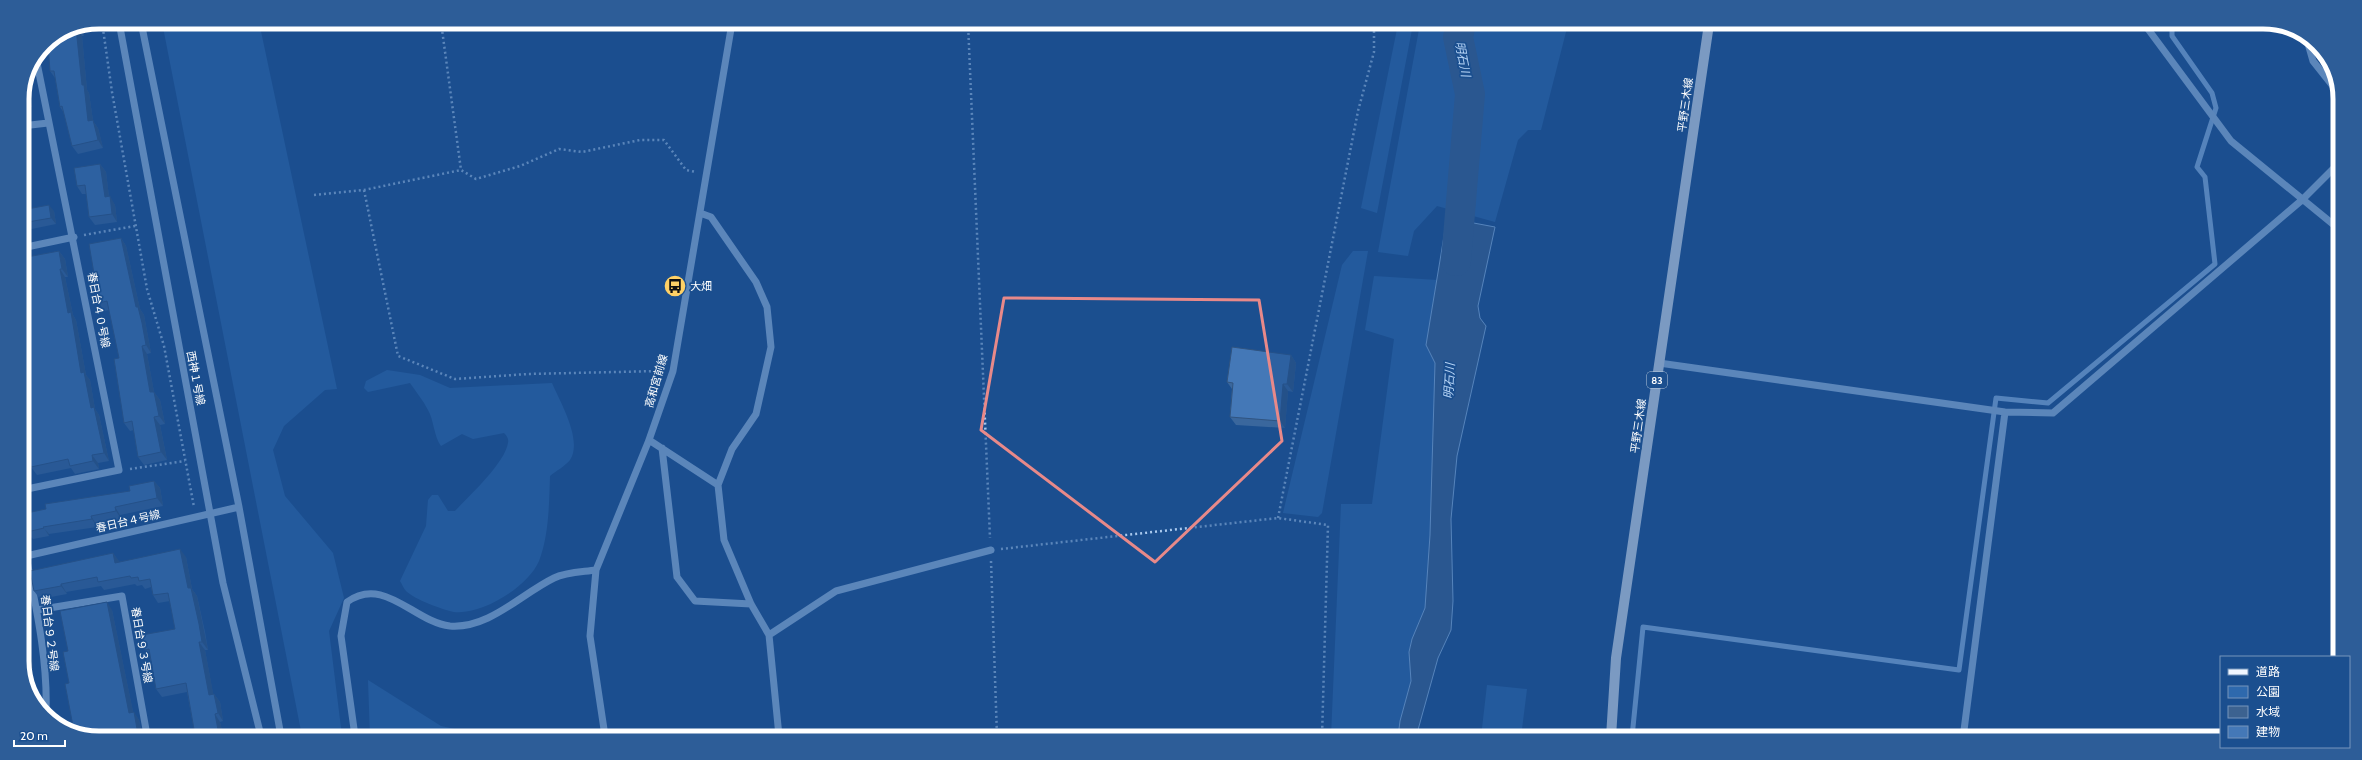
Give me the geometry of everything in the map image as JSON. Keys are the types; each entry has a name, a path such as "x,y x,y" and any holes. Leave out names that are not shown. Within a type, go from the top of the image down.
{"main road":[{"name":"平野三木線","path":"1610,731 1616,658 1708,29"}],"street":[{"name":"西神１号線","path":"120,29 223,583 260,731"},
{"name":"西神１号線","path":"142,29 239,507 280,731"},
{"name":"高和宮前線","path":"604,731 590,636 596,570 649,440 673,371 731,29"},
{"path":"2149,29 2231,141 2302,200 2333,223"},
{"path":"2309,46 2313,61 2331,84"},
{"name":"春日台４０号線","path":"37,66 48,123 74,237 119,470"},
{"path":"29,125 48,123"},
{"path":"1659,363 2005,412 2053,413 2302,200 2333,169"},
{"path":"700,213 711,217 756,282 767,307 771,347 756,414 732,449 718,485 724,540 751,604 769,635 779,731"},
{"path":"29,247 74,237"},
{"path":"1964,731 2005,412"},
{"path":"649,440 718,485"},
{"path":"662,448 677,577 695,601 751,604"},
{"path":"29,489 119,470"},
{"name":"春日台４号線","path":"29,556 239,507"},
{"path":"769,635 836,591 991,550"},
{"path":"354,731 341,636 347,602 355,595 365,593 388,596 422,615 449,626 472,625 556,577 596,570"},
{"name":"春日台９２号線","path":"29,577 37,610 46,706"},
{"name":"春日台９３号線","path":"37,610 122,596 146,731"}],"path":[{"path":"103,29 135,226 147,289 164,346 196,517"},
{"path":"442,29 461,170"},
{"path":"968,29 991,550 997,731"},
{"path":"1278,518 1358,111 1374,52 1374,29"},
{"path":"314,195 364,190 461,170 476,179 520,166 559,149 582,152 640,140 664,140 686,170 706,175"},
{"path":"364,190 398,356 455,379 528,374 673,371"},
{"path":"74,237 135,226"},
{"path":"119,470 185,461"},
{"path":"991,550 1278,518 1328,525 1322,731"}],"highlighted area":[{"path":"1004,298 1259,300 1282,441 1155,562 981,430"}],"green space":[{"path":"163,29 260,29 337,389 325,390 284,426 273,450 285,496 333,553 344,598 329,631 341,731 301,731"},
{"path":"1397,29 1412,29 1377,213 1361,208"},
{"path":"1419,29 1567,29 1541,130 1528,130 1518,140 1495,222 1437,206 1414,231 1408,256 1378,252"},
{"path":"1353,251 1368,251 1322,513 1318,517 1283,513 1342,265"},
{"path":"1374,276 1437,280 1426,345 1435,363 1430,535 1425,609 1412,639 1409,652 1411,681 1399,731 1331,731 1341,504 1372,504 1394,339 1365,330"},
{"path":"387,370 420,375 450,388 552,383 565,410 574,442 573,452 570,460 550,476 547,530 539,561 533,571 515,589 503,597 478,609 465,612 454,612 429,604 410,594 405,590 400,581 426,526 428,500 432,495 438,495 448,511 455,511 494,469 505,451 508,438 504,433 473,439 462,434 441,446 430,414 410,383 368,392 364,388 366,381"},
{"path":"368,680 441,726 464,731 370,731"},
{"path":"1487,685 1527,689 1522,731 1482,731"}],"water":[{"path":"1447,218 1495,227 1478,306 1480,318 1486,326 1457,456 1451,519 1453,601 1451,630 1438,658 1418,731 1399,731 1411,681 1409,652 1412,639 1425,608 1430,535 1435,363 1426,345"}],"building":[{"path":"76,33 82,85 84,85 88,121 93,120 98,140 72,146 62,106 60,107 54,71 50,71 49,51 64,38"},
{"path":"100,164 105,197 110,196 112,214 89,217 85,185 77,186 74,168"},
{"path":"49,205 51,218 29,222 29,209"},
{"path":"121,238 136,307 138,307 142,323 146,345 142,346 150,392 154,392 159,416 154,417 161,452 138,457 132,421 124,423 114,359 119,358 107,301 99,303 89,244"},
{"path":"59,251 62,269 60,269 68,313 71,312 81,373 84,372 91,408 94,407 104,453 92,455 93,461 70,466 68,459 31,467 29,455 29,257"},
{"path":"1232,347 1291,355 1287,384 1283,384 1280,421 1230,417 1233,383 1227,382"},
{"path":"154,481 157,498 115,507 116,511 91,516 92,519 43,527 44,528 29,532 29,513 46,509 45,504 130,491 129,486"},
{"path":"180,549 188,588 191,588 199,624 202,642 199,642 209,695 214,694 218,713 215,714 218,731 194,731 186,683 156,689 149,649 145,650 142,635 175,629 168,593 153,595 150,579 139,581 138,577 131,578 130,576 98,582 97,577 34,591 30,571 113,553 115,563"},
{"path":"107,602 129,713 134,712 137,729 126,731 99,731 81,729 72,726 65,684 69,683 63,652 68,651 60,611"}],"waterway":[{"name":"明石川","path":"1456,261 1470,94 1458,37 1460,29"},
{"path":"1633,731 1643,627 1959,670 1996,398 2048,403 2215,264 2205,177 2197,167 2216,108 2212,93 2172,36 2172,29"}],"place":[{"name":"大畑","path":"675,286"}]}
